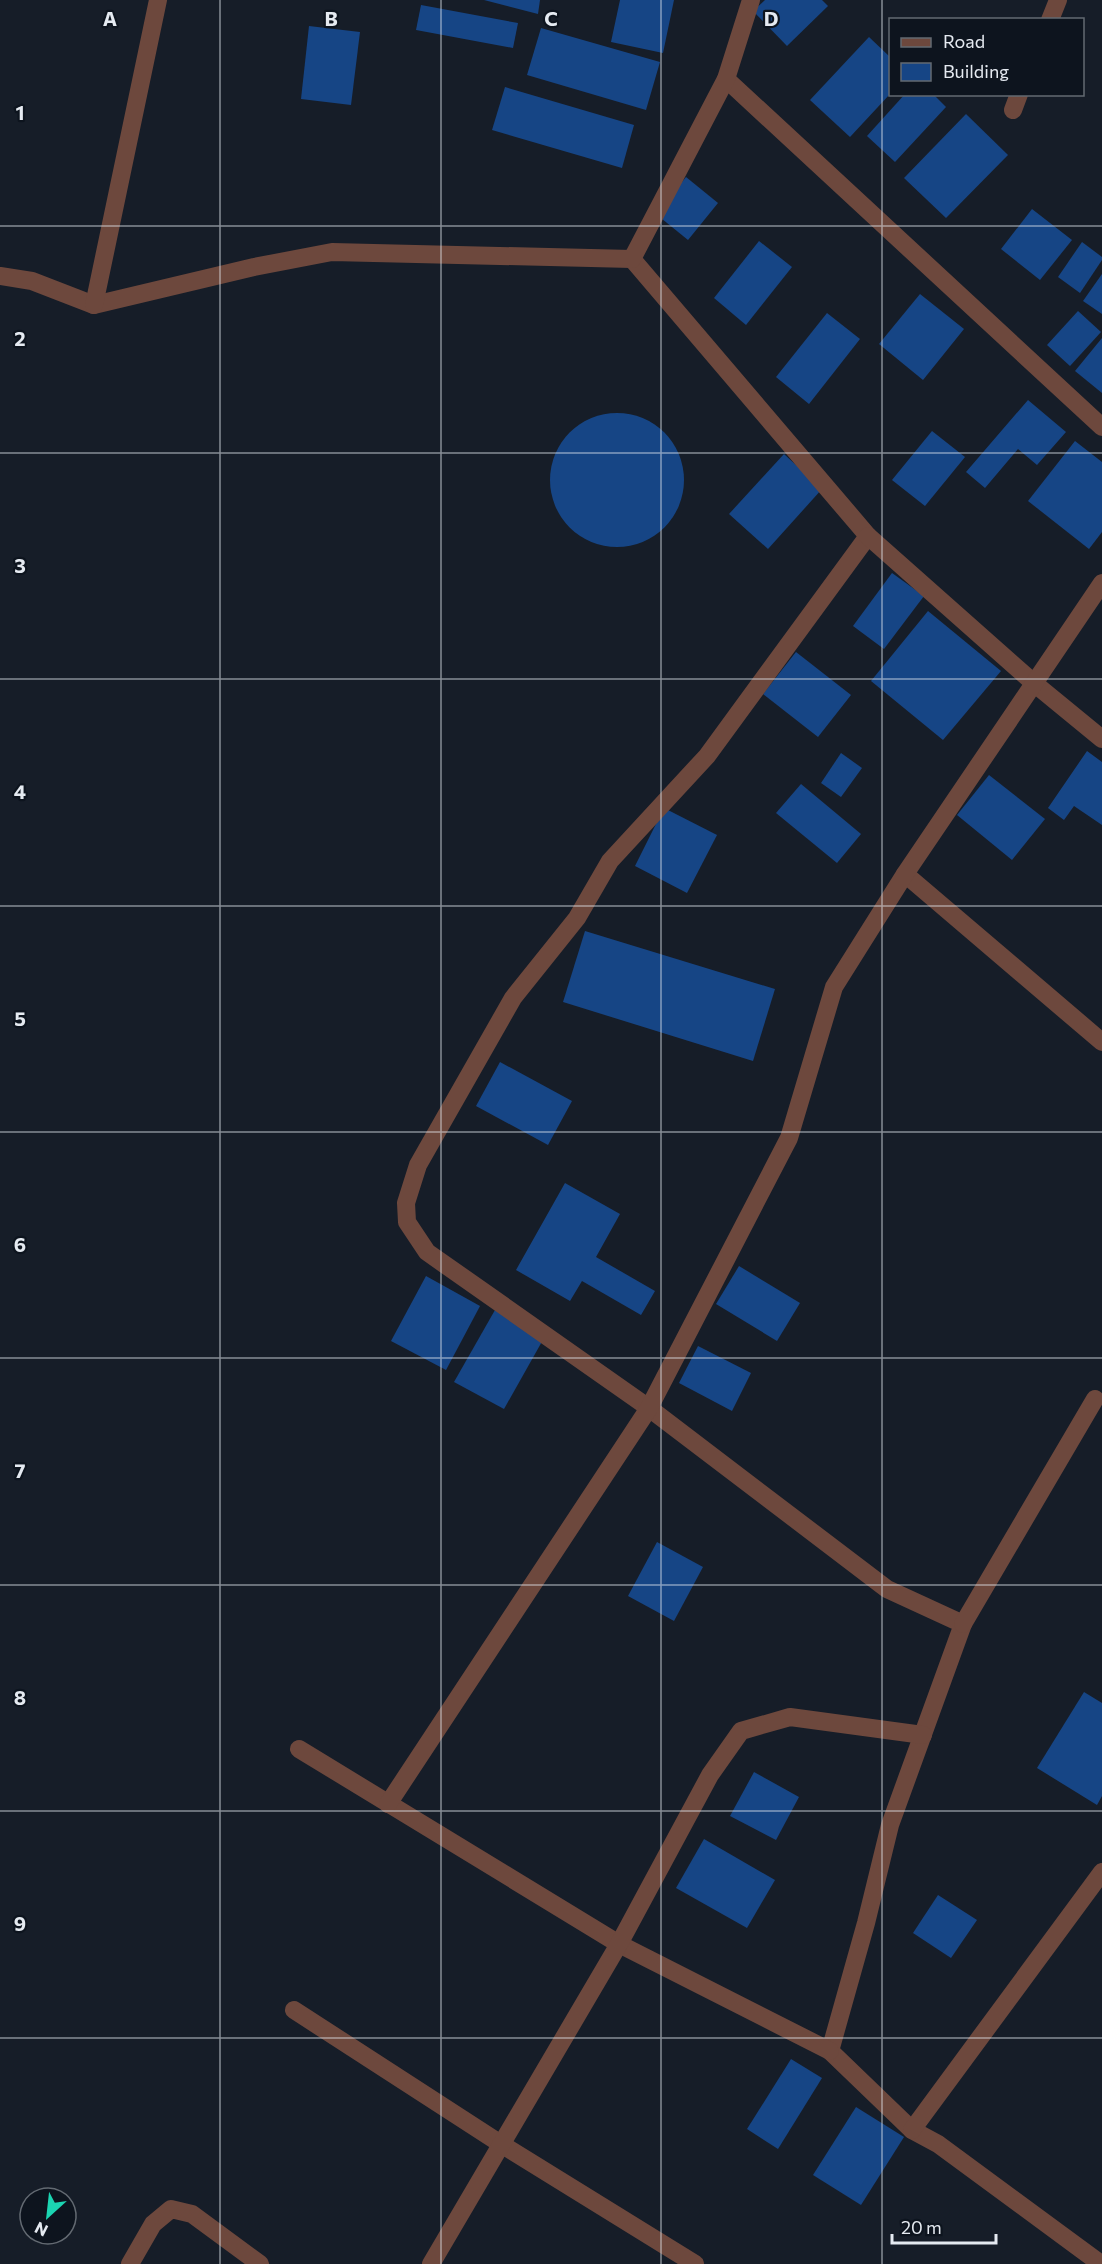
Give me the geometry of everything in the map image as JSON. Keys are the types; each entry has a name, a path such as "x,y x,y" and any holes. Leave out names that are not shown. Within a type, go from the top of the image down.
{"street":[{"path":"94,305 158,0"},
{"path":"632,259 726,79 752,0"},
{"path":"1051,18 1058,0"},
{"path":"726,79 1102,427"},
{"path":"0,276 32,281 94,305 254,267 332,252 632,259 868,536 1035,684 1102,739"},
{"path":"868,536 706,756 610,861 576,918 513,998 418,1165 406,1203 407,1222 428,1252 650,1408 887,1589 963,1624"},
{"path":"388,1803 650,1408 789,1138 834,987 905,874 1102,583"},
{"path":"905,874 1102,1042"},
{"path":"830,2050 867,1923 890,1825 963,1624 1100,1397"},
{"path":"431,2264 619,1944 710,1775 741,1731 790,1718 922,1735"},
{"path":"299,1749 619,1944 830,2050 912,2130 938,2144 1101,2264"},
{"path":"912,2130 1102,1872"},
{"path":"294,2010 501,2144 695,2264"},
{"path":"130,2264 153,2224 171,2209 192,2214 260,2264"}],"building":[{"path":"484,0 540,0 538,14"},
{"path":"620,0 674,0 663,53 611,42"},
{"path":"765,0 822,0 828,6 787,46 753,11"},
{"path":"421,5 518,23 513,48 416,30"},
{"path":"309,26 360,32 351,105 301,99"},
{"path":"541,28 660,62 646,110 527,75"},
{"path":"869,37 889,56 889,95 850,137 810,100"},
{"path":"505,87 634,125 622,168 492,130"},
{"path":"903,96 935,96 946,107 895,162 867,136"},
{"path":"966,114 1008,155 946,218 904,178"},
{"path":"686,177 718,203 688,240 656,214"},
{"path":"1032,209 1072,240 1040,280 1001,249"},
{"path":"759,241 792,267 746,325 714,298"},
{"path":"1082,242 1102,257 1102,260 1080,293 1058,277"},
{"path":"1102,274 1102,314 1083,301"},
{"path":"920,294 964,329 923,380 879,344"},
{"path":"1078,311 1101,332 1070,366 1047,345"},
{"path":"827,313 860,339 809,404 776,377"},
{"path":"1102,338 1102,393 1075,371"},
{"path":"1028,400 1066,432 1037,465 1018,449 985,488 966,472"},
{"path":"617,413 642,419 664,433 678,455 684,480 678,505 664,527 642,541 617,547 592,541 570,527 556,505 550,480 556,455 570,433 592,419"},
{"path":"932,431 965,457 925,506 892,480"},
{"path":"1075,441 1102,462 1102,532 1089,549 1028,501"},
{"path":"784,454 822,489 768,549 729,514"},
{"path":"892,573 924,596 884,649 853,626"},
{"path":"928,611 1001,671 943,740 871,681"},
{"path":"796,652 851,695 818,737 763,694"},
{"path":"1087,751 1102,762 1102,825 1074,806 1064,820 1048,808"},
{"path":"841,753 862,768 841,797 821,783"},
{"path":"989,775 1045,819 1012,860 957,815"},
{"path":"801,784 861,834 837,863 776,813"},
{"path":"664,808 717,835 687,893 635,866"},
{"path":"585,931 775,989 753,1061 563,1002"},
{"path":"500,1062 572,1101 548,1145 476,1106"},
{"path":"565,1183 620,1214 596,1257 655,1291 641,1315 582,1281 570,1301 516,1270"},
{"path":"739,1266 800,1303 777,1341 716,1304"},
{"path":"426,1276 480,1306 446,1370 391,1341"},
{"path":"495,1310 544,1338 504,1409 454,1382"},
{"path":"698,1346 751,1373 732,1411 679,1383"},
{"path":"657,1542 703,1567 674,1621 628,1596"},
{"path":"1084,1692 1102,1703 1102,1796 1097,1805 1037,1768"},
{"path":"754,1772 799,1797 776,1840 730,1816"},
{"path":"704,1839 775,1880 747,1928 676,1888"},
{"path":"938,1895 977,1920 951,1958 913,1933"},
{"path":"791,2059 822,2078 778,2149 747,2129"},
{"path":"856,2107 904,2137 861,2205 813,2175"}]}
